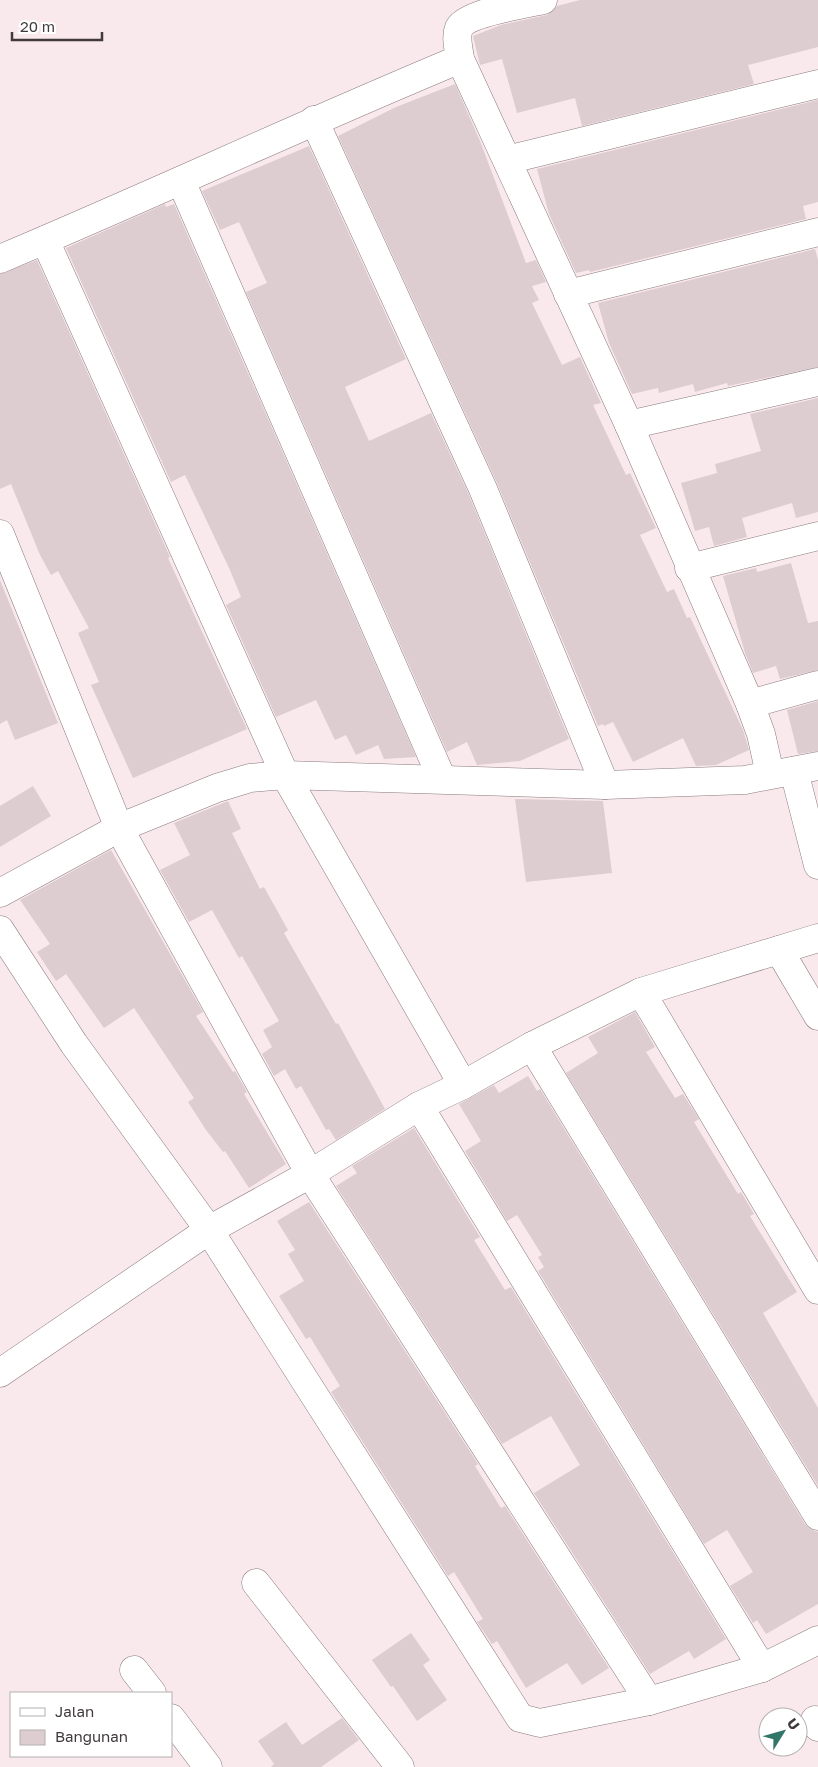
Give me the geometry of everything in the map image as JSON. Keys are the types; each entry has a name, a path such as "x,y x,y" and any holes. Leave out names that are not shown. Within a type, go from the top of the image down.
{"street":[{"path":"543,0 470,18 460,27 456,37 460,59 629,425 689,568 750,704 761,734 794,770 813,823 818,866"},
{"path":"0,259 181,181 314,120 460,59"},
{"path":"507,160 818,84"},
{"path":"314,120 483,489 604,785"},
{"path":"181,181 442,779"},
{"path":"568,294 818,232"},
{"path":"45,240 285,775 463,1085"},
{"path":"629,425 818,382"},
{"path":"0,534 118,828 310,1174 650,1701"},
{"path":"689,568 818,536"},
{"path":"750,704 818,686"},
{"path":"0,893 118,828 217,788 250,778 285,775 604,785 744,780 794,770"},
{"path":"0,930 74,1044 209,1230 520,1718 540,1723 650,1701 762,1668 818,1640"},
{"path":"0,1374 209,1230 310,1174 420,1106 463,1085 532,1046 641,992 818,938"},
{"path":"779,950 818,1016"},
{"path":"641,992 818,1290"},
{"path":"532,1046 818,1516"},
{"path":"420,1106 762,1668"},
{"path":"256,1584 400,1767"},
{"path":"134,1670 151,1692"},
{"path":"172,1719 208,1767"}],"building":[{"path":"580,0 818,0 818,47 748,65 754,84 582,126 575,98 517,113 502,59 480,65 473,36 501,25 547,15 557,6"},
{"path":"455,84 480,141 526,263 536,260 546,282 532,286 539,300 532,303 562,365 580,357 601,403 593,405 626,475 630,473 656,528 640,535 667,592 674,589 687,618 690,617 743,730 749,750 716,765 696,766 683,738 633,762 613,722 604,726 603,724 598,726 497,483 338,136 396,107"},
{"path":"818,100 818,202 803,206 806,219 590,272 589,270 576,273 549,214 537,169"},
{"path":"309,146 406,359 345,387 369,441 431,413 469,495 569,739 520,761 477,765 467,742 447,752 246,292 267,283 239,222 220,230 202,191"},
{"path":"165,204 166,207 174,204 416,757 384,759 378,745 356,755 346,735 335,740 316,700 276,717 226,605 241,597 230,570 185,475 171,482 66,248"},
{"path":"815,249 818,260 818,367 728,386 727,383 695,392 693,384 659,393 658,388 632,394 609,343 598,303"},
{"path":"37,260 170,557 168,558 247,729 133,778 91,685 99,682 78,633 89,628 58,571 51,575 40,555 11,484 0,489 0,274"},
{"path":"818,398 818,512 796,518 792,503 742,518 747,537 714,546 709,527 695,531 681,483 717,473 715,464 761,451 750,414"},
{"path":"791,563 808,623 818,621 818,670 780,679 776,666 753,673 745,653 723,576 756,568 757,572"},
{"path":"0,580 58,723 15,740 7,720 0,724"},
{"path":"818,701 818,751 798,754 787,710"},
{"path":"33,786 51,816 0,847 0,806"},
{"path":"515,799 603,801 612,873 526,882"},
{"path":"228,801 241,829 232,833 260,889 264,887 288,930 284,933 336,1024 338,1023 385,1109 336,1140 329,1129 326,1130 301,1086 296,1089 285,1069 274,1076 262,1054 272,1047 263,1030 279,1021 242,956 239,958 212,910 189,922 160,870 190,855 174,823"},
{"path":"111,850 203,1012 196,1016 233,1072 235,1071 247,1092 244,1094 286,1164 249,1188 225,1151 223,1152 206,1130 188,1102 194,1098 134,1008 104,1028 66,974 56,981 37,952 50,944 20,900"},
{"path":"635,1012 655,1047 646,1052 675,1098 683,1094 699,1119 694,1122 738,1194 741,1192 754,1214 750,1216 797,1292 763,1313 818,1408 818,1486 566,1073 598,1053 588,1037"},
{"path":"528,1076 537,1091 540,1089 805,1524 810,1529 818,1532 818,1604 766,1634 757,1620 753,1623 730,1586 753,1572 727,1530 704,1544 538,1271 544,1267 538,1257 542,1255 517,1215 507,1221 465,1151 481,1141 459,1104 494,1085 499,1093"},
{"path":"414,1128 480,1237 474,1240 505,1290 511,1287 726,1639 694,1659 689,1651 650,1674 534,1493 580,1465 551,1416 502,1444 336,1186 357,1173 352,1166"},
{"path":"309,1202 478,1464 475,1466 501,1508 505,1506 609,1668 582,1685 567,1663 526,1688 497,1641 492,1644 477,1622 483,1619 454,1572 448,1576 331,1392 340,1386 310,1337 306,1339 279,1296 304,1281 288,1254 295,1250 277,1221"},
{"path":"411,1633 430,1660 423,1665 447,1700 417,1721 372,1660"},
{"path":"342,1718 359,1740 321,1767 271,1767 274,1764 258,1741 286,1722 302,1745"}]}
